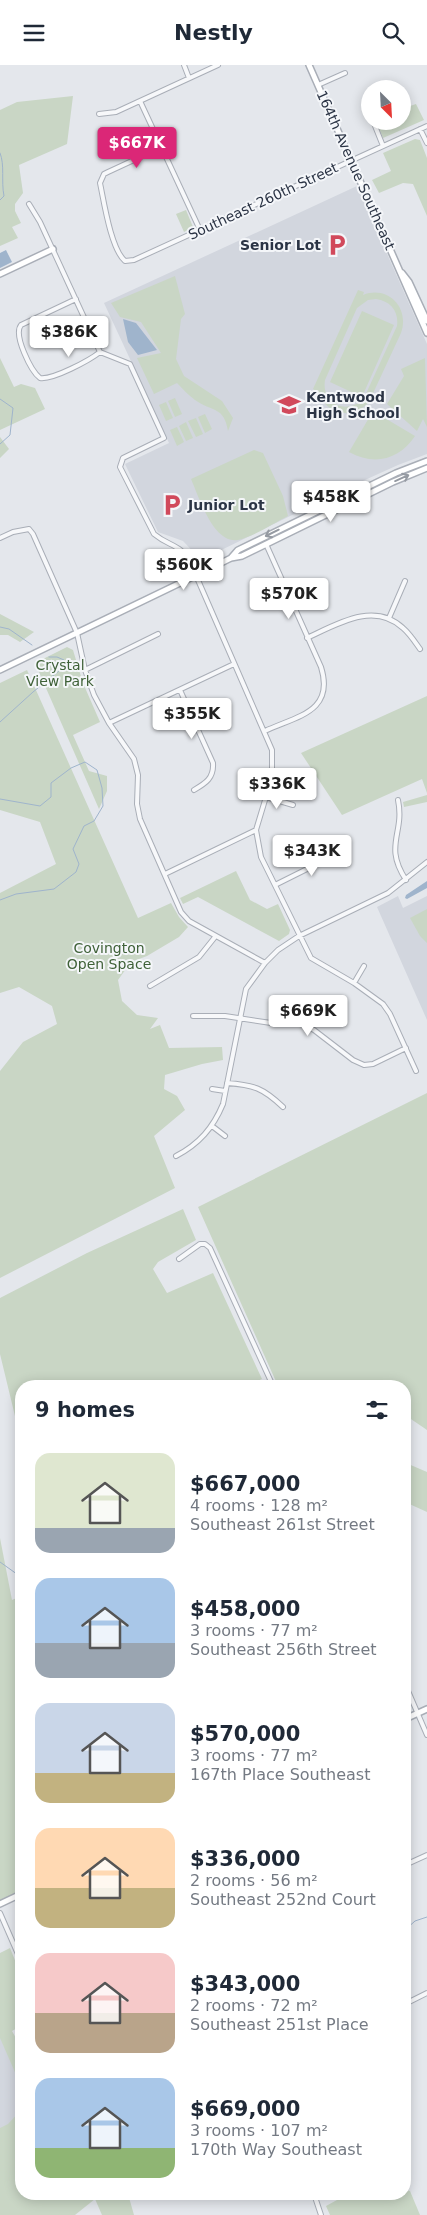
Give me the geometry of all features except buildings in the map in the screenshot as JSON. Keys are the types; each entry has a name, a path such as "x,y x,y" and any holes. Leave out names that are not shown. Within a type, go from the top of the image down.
{"main road":[{"name":"164th Avenue Southeast","path":"309,65 402,273 409,282 427,321"},
{"path":"0,274 53,249"},
{"name":"164th Avenue Southeast","path":"402,273 402,278 427,333"},
{"path":"231,558 238,550 374,483 427,461"},
{"path":"0,670 231,558 242,556 370,493 427,468"},
{"path":"370,493 374,483"},
{"path":"411,1716 427,1709"},
{"path":"0,1903 15,1897"}],"street":[{"path":"184,65 189,78"},
{"path":"99,114 116,112 218,65"},
{"path":"318,85 345,73"},
{"path":"140,101 200,230"},
{"name":"Southeast 260th Street","path":"162,147 108,172 100,183 116,245 121,258 125,261 134,261 427,126"},
{"path":"420,129 427,143"},
{"path":"377,130 383,146"},
{"path":"28,204 40,222 100,352 130,364 164,438 124,458 120,467 154,534 184,551 265,731 274,757 272,777 256,830 261,857 299,936 314,961 354,983 386,1008 416,1071"},
{"path":"76,299 25,322 18,329 18,339 35,373 40,378 50,377 92,358 100,352"},
{"path":"0,538 13,532 29,529 33,534 77,633 85,669 94,695 108,723 134,759 138,775 138,812 184,916 214,937 265,963"},
{"path":"265,731 312,709 320,703 326,688 324,678 266,544"},
{"path":"389,618 405,581"},
{"path":"307,638 344,621 375,615 389,618 403,628 420,649"},
{"path":"85,669 158,634"},
{"path":"108,723 234,664"},
{"path":"180,690 212,763 212,772 207,782 194,790"},
{"path":"266,797 293,805"},
{"path":"398,800 400,814 394,850 396,864 406,880"},
{"path":"165,874 256,830"},
{"path":"275,885 341,852"},
{"path":"176,1157 197,1143 212,1126 223,1104 246,989 265,963 278,950 299,936 388,893 427,862"},
{"path":"150,986 198,957 214,937"},
{"path":"354,983 364,967"},
{"path":"193,1016 225,1016 271,1023 302,1024 314,1030 353,1060 364,1065 373,1064 406,1048"},
{"path":"227,1083 253,1086 267,1092 283,1107"},
{"path":"212,1089 225,1091"},
{"path":"212,1126 225,1136"},
{"path":"179,1259 200,1244 205,1244 210,1248 270,1380"},
{"path":"411,1697 427,1735"},
{"path":"411,1862 427,1855"},
{"path":"0,1913 15,1947"},
{"path":"411,2000 427,1993"},
{"path":"316,2200 321,2215"}],"shaded area":[{"name":"Kentwood High School","path":"357,186 427,344 427,454 345,489 201,560 183,541 158,532 125,464 169,443 104,303"},
{"path":"398,896 403,908 427,896 427,1020 377,907"},
{"path":"0,2032 15,2065 15,2198 0,2207"}],"green space":[{"path":"73,96 67,144 19,165 23,193 15,204 15,211 21,223 12,227 18,238 0,246 0,110 17,102"},
{"path":"416,104 424,120 411,126 411,106"},
{"path":"380,130 401,130 383,138"},
{"path":"415,139 420,140 427,158 427,216 413,184 403,183 379,193 372,180 391,171 383,153"},
{"path":"186,210 193,227 184,232 176,214"},
{"path":"175,276 185,314 181,319 176,359 184,376 222,401 233,418 228,431 224,417 220,413 195,400 177,383 154,394 137,358 161,353 141,322 120,317 111,303"},
{"path":"358,290 364,292 363,295 381,293 395,301 400,307 402,315 401,333 369,402 363,408 355,411 348,413 340,412 327,406 318,392 313,389","holes":["368,300 381,300 393,308 397,316 397,326 364,398 351,406 337,405 327,395 325,380 357,308"]},
{"path":"362,311 394,325 362,397 330,382"},
{"path":"0,358 14,387 21,384 35,388 45,409 0,430"},
{"path":"425,358 427,427 423,419 417,431 387,404 404,376 401,369"},
{"path":"175,398 182,414 175,417 168,401"},
{"path":"166,402 173,418 166,421 159,405"},
{"path":"373,411 415,436 401,451 385,458 368,459 349,452"},
{"path":"205,414 212,429 205,433 198,417"},
{"path":"196,418 203,434 196,437 188,421"},
{"path":"186,422 193,438 186,441 179,426"},
{"path":"177,427 184,442 177,446 170,430"},
{"path":"0,437 9,449 0,458"},
{"path":"254,450 263,453 283,496 288,516 250,536 238,540 229,539 221,535 208,518 191,479"},
{"path":"0,614 34,632 20,642 8,635 0,635"},
{"name":"Crystal View Park","path":"67,647 73,650 83,683 100,722 73,735 89,771 107,776 107,791 99,809 35,663"},
{"name":"Covington Open Space","path":"27,670 138,918 171,903 179,917 188,927 179,937 147,956 131,962 118,980 122,1001 137,1015 158,1018 150,1029 160,1025 169,1048 222,1047 223,1060 165,1075 164,1089 177,1096 185,1110 154,1136 175,1188 0,1278 0,1071 23,1042 57,1024 52,1006 19,987 0,993 0,893 56,864 40,822 0,810 0,683"},
{"path":"427,696 427,793 422,779 342,815 301,753"},
{"path":"427,795 427,802 404,807 403,802"},
{"path":"236,871 250,900 267,909 278,904 290,930 289,934 279,941 198,897 183,904 180,898"},
{"path":"427,909 427,943 420,936 410,918"},
{"path":"427,1093 427,1430 411,1419 411,1380 275,1380 198,1207"},
{"path":"183,1209 196,1240 158,1262 153,1269 167,1293 213,1273 262,1379 15,1380 15,1416 0,1354 0,1298 87,1253"},
{"path":"411,1465 427,1472 427,1512 411,1505"},
{"path":"0,1538 12,1600 15,1599 15,1894 0,1901"},
{"path":"10,1948 15,1960 15,2029 12,2031 15,2036 15,2072 0,2038 0,1953"},
{"path":"15,2116 15,2200 94,2200 75,2215 0,2215 0,2128 8,2124"},
{"path":"411,2193 420,2215 330,2215 326,2206 337,2200 411,2200"},
{"path":"95,2200 130,2200 134,2215 102,2215"}],"water":[{"path":"6,250 12,262 0,268 0,253"},
{"path":"123,319 136,323 157,350 138,355 128,342"},
{"path":"427,881 427,888 407,899 405,898 406,895"}],"waterway":[{"path":"0,153 4,196 0,200"},
{"path":"0,399 13,408 10,435 0,444"},
{"path":"0,627 9,629 32,645"},
{"path":"0,722 65,666 64,660 57,657 49,657"},
{"path":"0,799 40,806 51,797 51,783 71,768 85,762 97,770 102,788 103,806 94,821 84,826 73,849 79,864 76,872 54,889 16,894 0,900"},
{"path":"0,1562 15,1573"},
{"path":"411,1925 415,1921 427,1917"}],"place":[{"name":"Senior Lot","path":"337,245"},
{"name":"Kentwood High School","path":"289,405"},
{"name":"Junior Lot","path":"172,505"}]}
